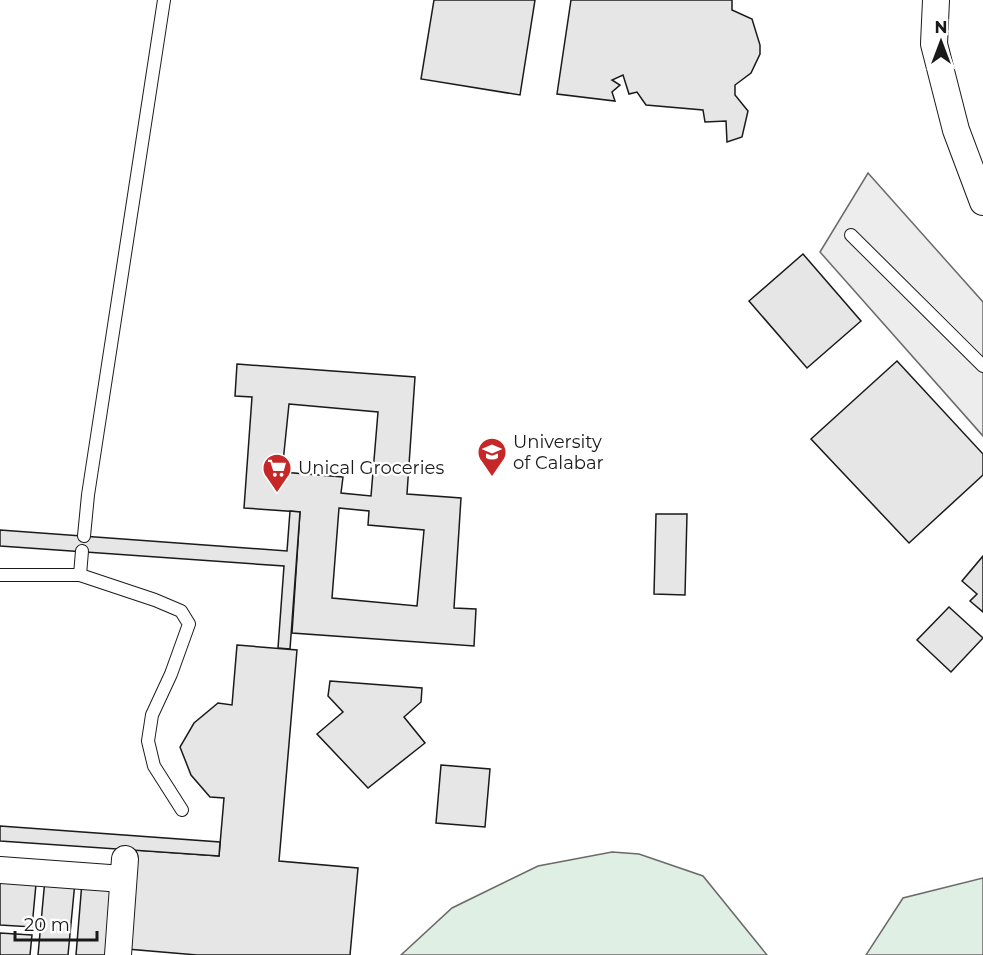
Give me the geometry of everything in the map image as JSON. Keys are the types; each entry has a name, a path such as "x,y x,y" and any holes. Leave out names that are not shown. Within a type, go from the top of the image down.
{"street":[{"path":"936,0 934,44 956,130 983,202"},
{"path":"0,870 124,869 118,955"}],"lane":[{"path":"84,536 90,483 164,0"},
{"path":"851,236 983,366"},
{"path":"80,575 82,552"},
{"path":"0,575 80,575 181,611 189,624 171,674 152,715 148,741 154,766 182,810"}],"green space":[{"path":"612,852 639,854 703,876 767,955 401,955 452,908 538,866"},
{"path":"983,878 983,955 866,955 903,898"}],"shaded area":[{"path":"868,173 983,302 983,436 820,252"}],"building":[{"path":"434,0 535,0 520,95 421,79"},
{"path":"571,0 732,0 732,10 752,19 760,45 760,54 751,73 735,85 735,95 748,111 742,137 727,142 726,121 705,122 703,110 646,105 637,92 629,94 623,75 612,80 620,85 612,92 615,101 557,94"},
{"path":"803,254 861,321 807,368 749,301"},
{"path":"897,361 983,454 983,475 909,543 811,439"},
{"path":"237,364 415,377 407,494 461,498 454,608 476,609 474,646 292,633 300,512 244,508 252,397 235,396","holes":["289,404 378,412 371,496 341,493 343,477 282,472","339,508 369,511 368,525 424,530 417,606 332,598"]},
{"path":"290,511 300,512 290,649 278,648 284,566 0,546 0,530 287,551"},
{"path":"656,514 687,514 685,595 654,594"},
{"path":"983,556 983,612 970,601 977,594 962,581"},
{"path":"949,607 983,638 951,672 917,640"},
{"path":"237,645 297,650 279,861 358,868 350,955 197,955 127,949 136,850 219,856 224,798 210,797 191,775 180,747 194,723 218,703 232,705"},
{"path":"330,681 422,688 421,702 404,717 425,743 368,788 317,734 343,712 328,696"},
{"path":"441,765 490,769 485,827 436,823"},
{"path":"0,826 220,842 219,856 0,841"},
{"path":"45,879 75,882 68,955 38,955"},
{"path":"0,881 36,884 32,927 0,925"},
{"path":"82,882 112,884 106,955 76,955"},
{"path":"0,933 32,935 30,955 0,955"}],"place":[{"name":"University of Calabar","path":"492,478"},
{"name":"Unical Groceries","path":"277,494"}]}
